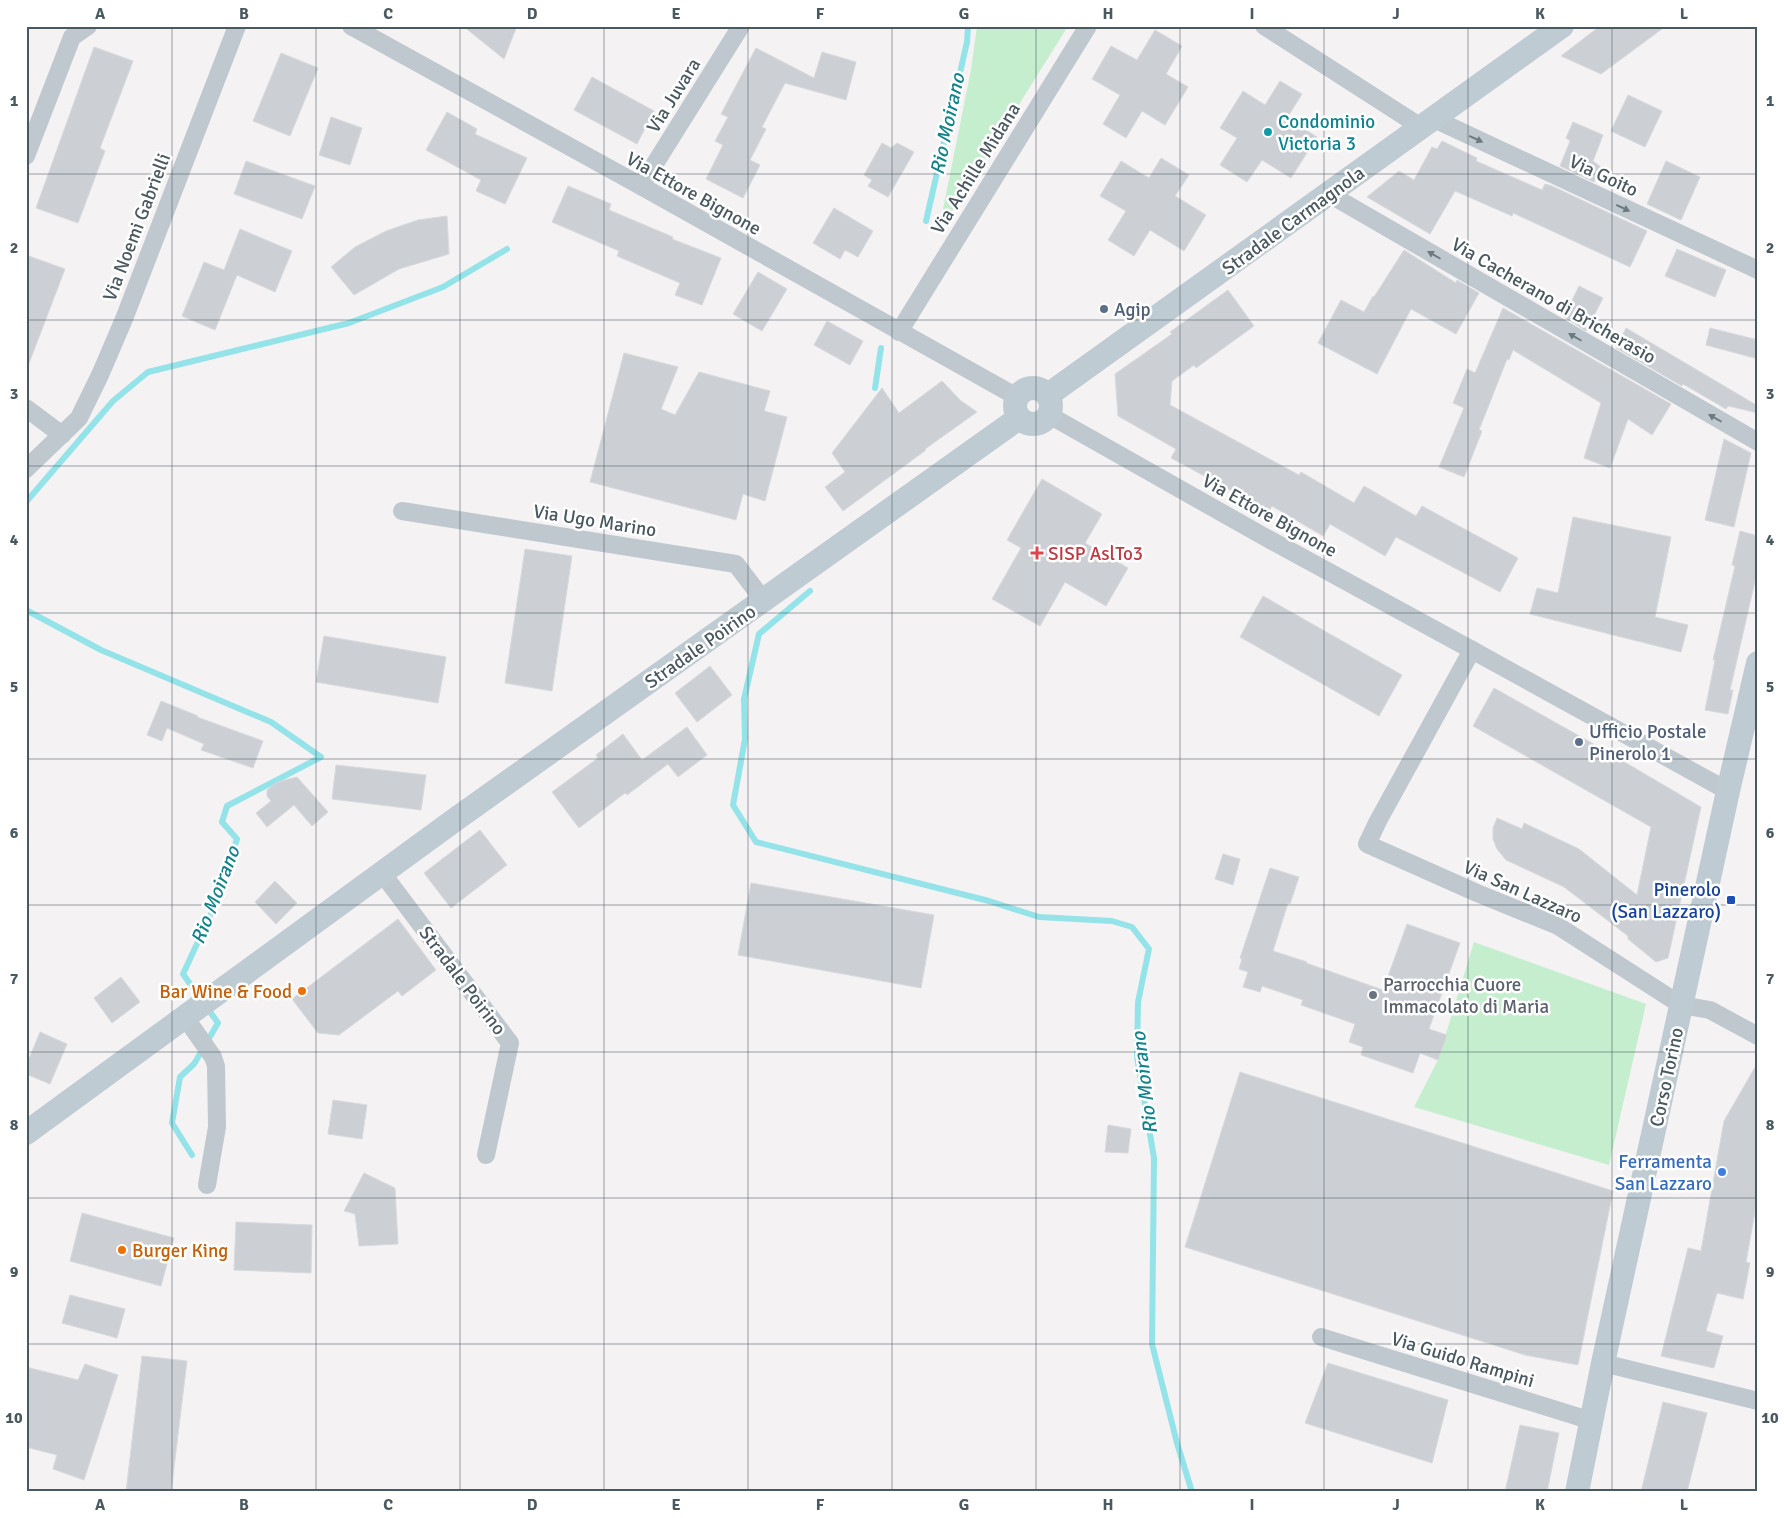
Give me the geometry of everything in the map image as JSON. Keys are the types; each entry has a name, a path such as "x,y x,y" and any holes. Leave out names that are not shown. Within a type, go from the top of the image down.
{"main road":[{"name":"Stradale Carmagnola","path":"1048,405 1329,194 1562,26"},
{"path":"1038,388 1048,405 1045,420 1035,424 1023,422 1018,408 1021,392 1038,388"},
{"name":"Stradale Poirino","path":"26,1134 200,1012 472,807 764,601 1018,408"},
{"name":"Corso Torino","path":"1577,1492 1603,1363 1681,1005 1758,663"}],"street":[{"path":"26,156 72,37 88,26"},
{"name":"Via Noemi Gabrielli","path":"26,469 79,418 127,310 237,26"},
{"name":"Via Ettore Bignone","path":"351,26 378,33 641,186 899,332 1018,408"},
{"name":"Via Juvara","path":"641,186 740,26"},
{"name":"Via Achille Midana","path":"899,332 1088,26"},
{"name":"Via Goito","path":"1264,26 1427,122 1758,270"},
{"name":"Via Cacherano di Bricherasio","path":"1329,194 1758,442"},
{"name":"Via Ettore Bignone","path":"1048,405 1263,536 1728,791"},
{"path":"26,408 62,434"},
{"name":"Via Ugo Marino","path":"402,511 736,564 764,601"},
{"name":"Via San Lazzaro","path":"1472,650 1367,844 1476,893 1558,926 1681,1005"},
{"name":"Stradale Poirino","path":"382,873 510,1043 486,1155"},
{"path":"1681,1005 1710,1010 1758,1036"},
{"path":"200,1012 216,1066 217,1127 207,1185"},
{"name":"Via Guido Rampini","path":"1321,1337 1592,1420"},
{"path":"1603,1363 1758,1401"}],"green space":[{"path":"977,26 1068,26 938,234 971,70"},
{"path":"1474,942 1646,1004 1609,1165 1414,1107 1438,1060"}],"building":[{"path":"463,26 517,26 504,59"},
{"path":"1600,26 1666,26 1601,74 1561,56"},
{"path":"1155,30 1182,46 1166,74 1188,87 1165,125 1142,111 1126,138 1103,124 1120,95 1092,79 1111,46 1137,60"},
{"path":"94,47 133,61 100,148 105,151 78,223 36,208"},
{"path":"756,48 814,78 822,52 856,62 846,100 785,83 762,127 766,129 750,160 760,165 743,198 706,179 723,145 715,141 728,117 721,114"},
{"path":"281,53 318,68 290,136 253,121"},
{"path":"592,77 654,111 637,144 574,110"},
{"name":"Condominio Victoria 3","path":"1280,81 1302,94 1287,118 1317,137 1291,178 1262,160 1247,182 1220,165 1237,138 1220,128 1243,91 1265,105"},
{"path":"1628,95 1662,111 1645,147 1611,131"},
{"path":"447,112 477,129 475,134 527,158 505,204 476,191 481,180 426,150"},
{"path":"331,117 362,128 350,165 319,155"},
{"path":"1573,122 1603,135 1593,161 1601,167 1594,182 1560,166 1570,141 1566,138"},
{"path":"1442,141 1477,158 1476,161 1542,190 1545,184 1552,186 1647,231 1630,267 1513,213 1512,216 1455,191 1430,234 1367,197 1399,171 1414,180 1432,147 1437,149"},
{"path":"882,143 891,148 897,143 914,152 888,197 868,186 872,180 864,175"},
{"path":"1161,158 1189,175 1175,196 1206,215 1184,251 1150,230 1134,256 1108,240 1126,211 1100,196 1121,161 1149,178"},
{"path":"246,161 315,186 302,219 234,194"},
{"path":"1666,161 1700,177 1681,220 1647,204"},
{"path":"568,186 611,204 609,210 673,237 672,239 721,258 702,305 675,295 680,283 617,256 619,251 552,222"},
{"path":"834,208 873,231 858,257 845,250 840,259 813,243"},
{"path":"447,216 449,254 399,269 354,295 331,267 355,247 386,231 418,220"},
{"path":"240,229 292,251 275,292 237,275 215,330 182,316 204,262 224,270"},
{"path":"1677,249 1726,270 1715,297 1665,276"},
{"path":"1404,250 1456,283 1457,280 1479,293 1456,334 1411,309 1377,374 1318,343 1341,300 1364,312"},
{"path":"26,255 65,269 28,366 26,366"},
{"path":"758,272 787,289 762,331 733,314"},
{"path":"1579,286 1603,298 1586,331 1564,317"},
{"path":"1228,290 1254,326 1196,368 1194,365 1172,381 1170,405 1299,475 1301,472 1354,503 1364,486 1416,516 1422,506 1518,558 1500,592 1396,537 1385,556 1330,524 1323,536 1272,506 1269,511 1171,458 1176,449 1118,416 1115,374 1172,334 1170,332"},
{"path":"1503,308 1671,404 1652,435 1628,419 1610,468 1584,458 1601,403 1513,350 1509,360 1507,359 1479,430 1482,431 1464,477 1439,467 1464,408 1453,403 1467,369 1475,373"},
{"path":"827,321 863,341 850,365 814,345"},
{"path":"1626,328 1758,406 1758,413 1728,406 1726,409 1616,348"},
{"path":"1710,328 1758,340 1758,359 1706,345"},
{"path":"624,353 678,367 661,409 675,415 699,372 770,391 764,411 787,417 765,501 743,494 736,520 590,482"},
{"path":"942,381 960,400 977,412 843,511 825,487 845,472 832,453 882,388 899,413"},
{"path":"1724,439 1751,453 1734,527 1705,520"},
{"name":"SISP AslTo3","path":"1042,479 1102,514 1085,543 1128,568 1106,606 1065,582 1040,626 992,599 1021,548 1007,540"},
{"path":"1573,517 1671,537 1655,617 1688,625 1681,652 1530,614 1537,588 1558,593"},
{"path":"1740,531 1758,536 1758,568 1730,690 1733,690 1728,714 1705,710 1715,660 1713,660 1735,566 1732,565"},
{"path":"525,549 572,556 552,691 505,683"},
{"path":"1263,596 1402,675 1379,716 1240,637"},
{"path":"324,636 446,657 438,703 316,682"},
{"path":"710,666 732,695 697,722 675,693"},
{"path":"1494,688 1701,807 1668,958 1656,962 1628,939 1628,936 1564,887 1506,860 1497,849 1493,839 1493,828 1497,818 1522,829 1524,823 1579,849 1637,895 1651,827 1473,726"},
{"path":"161,701 197,717 263,741 253,768 201,750 204,744 167,728 162,741 147,735"},
{"path":"687,727 707,755 678,777 668,764 627,795 625,793 579,828 552,792 598,758 596,755 623,734 642,760"},
{"path":"336,765 426,775 421,810 332,799"},
{"path":"297,777 328,812 312,826 294,805 267,827 256,813 271,801 267,796 267,790 277,782"},
{"path":"480,830 507,865 451,908 424,873"},
{"path":"1223,854 1240,859 1233,885 1215,879"},
{"name":"Parrocchia Cuore Immacolato di Maria","path":"1270,868 1299,877 1290,904 1288,903 1273,951 1383,990 1407,924 1460,943 1429,1029 1447,1035 1438,1060 1420,1053 1413,1073 1361,1055 1363,1047 1349,1042 1355,1024 1301,1005 1303,1000 1262,986 1260,992 1243,987 1248,972 1239,969 1242,959 1240,958"},
{"path":"275,881 297,903 276,924 255,902"},
{"path":"751,883 934,915 921,988 738,955"},
{"path":"398,919 436,970 402,996 398,991 339,1035 318,1033 292,999"},
{"path":"121,977 140,1002 112,1023 94,998"},
{"path":"40,1032 67,1044 50,1084 26,1074 26,1066"},
{"path":"1758,1062 1758,1195 1746,1262 1750,1263 1743,1299 1717,1293 1706,1331 1723,1336 1714,1368 1661,1356 1688,1248 1701,1251 1724,1121"},
{"path":"1240,1072 1613,1191 1578,1365 1525,1355 1185,1247"},
{"path":"333,1100 367,1105 362,1139 328,1134"},
{"path":"1108,1125 1131,1129 1128,1153 1105,1152"},
{"path":"364,1173 395,1188 398,1244 359,1246 355,1214 344,1211"},
{"name":"Burger King","path":"82,1213 174,1238 161,1286 70,1261"},
{"path":"236,1222 312,1225 311,1273 234,1270"},
{"path":"70,1295 125,1309 117,1338 62,1323"},
{"path":"142,1356 187,1361 171,1492 126,1492"},
{"path":"1328,1363 1448,1400 1432,1463 1305,1423"},
{"path":"85,1364 118,1375 84,1480 53,1469 57,1455 26,1447 26,1367 78,1380"},
{"path":"1663,1402 1707,1413 1687,1492 1641,1492"},
{"path":"1520,1425 1559,1433 1547,1492 1505,1492"}],"waterway":[{"name":"Rio Moirano","path":"926,221 967,42 968,26"},
{"path":"26,502 113,401 148,372 349,323 443,287 507,249"},
{"path":"875,388 881,348"},
{"name":"Rio Moirano","path":"810,591 759,634 744,699 745,739 733,805 756,842 989,901 1039,917 1112,921 1132,927 1149,949 1138,1002 1137,1057 1154,1158 1152,1344 1177,1443 1192,1492"},
{"name":"Rio Moirano","path":"26,610 101,650 271,722 321,757 227,806 222,822 237,839 216,903 183,974 218,1023 194,1064 180,1077 172,1123 192,1155"}],"place":[{"name":"Condominio Victoria 3","path":"1268,132"},
{"name":"Agip","path":"1104,309"},
{"name":"SISP AslTo3","path":"1037,553"},
{"name":"Ufficio Postale Pinerolo 1","path":"1579,742"},
{"name":"Pinerolo (San Lazzaro)","path":"1731,900"},
{"name":"Bar Wine & Food","path":"302,991"},
{"name":"Parrocchia Cuore Immacolato di Maria","path":"1373,995"},
{"name":"Ferramenta San Lazzaro","path":"1722,1172"},
{"name":"Burger King","path":"122,1250"}]}
